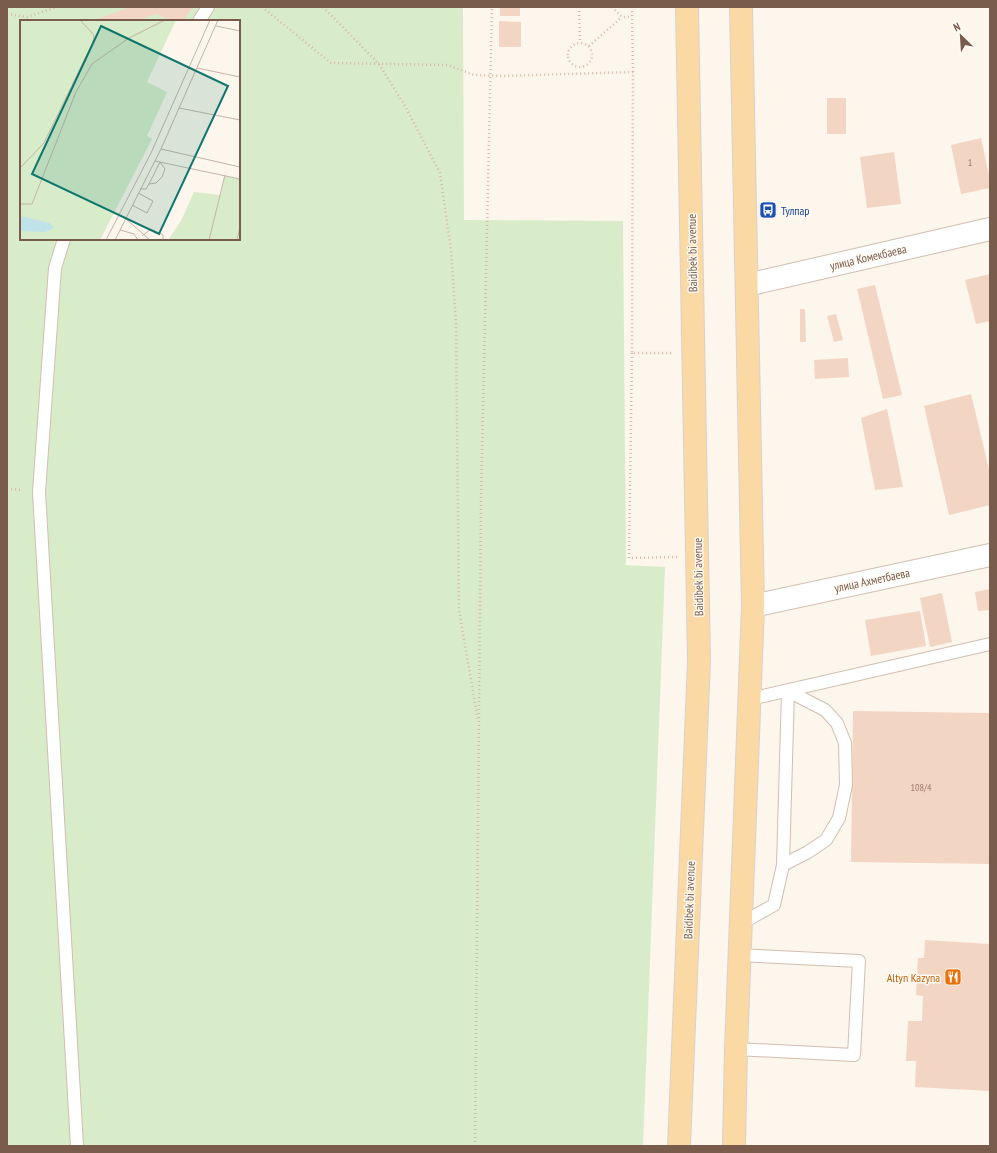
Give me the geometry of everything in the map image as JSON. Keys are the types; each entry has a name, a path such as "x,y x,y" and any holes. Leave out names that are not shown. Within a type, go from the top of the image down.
{"main road":[{"name":"Baidibek bi avenue","path":"679,1146 699,661 687,7"},
{"path":"734,1146 740,924 753,606 741,7"}],"street":[{"name":"улица Комекбаева","path":"747,286 990,229"},
{"name":"улица Ахметбаева","path":"753,606 990,555"}],"lane":[{"path":"200,20 208,7"},
{"path":"64,240 55,268 39,492 77,1146"},
{"path":"750,699 788,692 990,644"},
{"path":"783,866 826,840 839,818 846,785 845,743 837,723 825,710 788,692"},
{"path":"740,924 774,905 783,866 788,692"},
{"path":"736,1049 854,1055 859,961 739,955"}],"path":[{"path":"7,14 27,17 57,7"},
{"path":"262,7 331,63 448,65 474,75 491,76 633,72"},
{"path":"323,7 379,64 405,106 440,173 451,250 456,324 459,610 479,728"},
{"path":"475,1146 481,499 492,7"},
{"path":"579,7 580,42"},
{"path":"612,7 622,17 632,18"},
{"path":"632,7 632,353 629,558 698,556"},
{"path":"589,46 622,17"},
{"path":"580,42 589,46 592,55 588,64 579,67 571,63 567,54 572,46 580,42"},
{"path":"579,67 579,74"},
{"path":"632,353 694,353"}],"green space":[{"path":"7,7 463,7 464,220 623,221 626,565 665,567 643,1146 7,1146"}],"building":[{"path":"130,7 192,7 183,20 169,20 156,14 138,20 96,20"},
{"path":"500,7 520,7 520,16 500,16"},
{"path":"499,21 521,22 521,47 499,47"},
{"path":"827,98 846,98 846,134 827,134"},
{"path":"981,138 990,180 990,188 961,194 951,145"},
{"path":"894,152 901,204 867,208 860,157"},
{"path":"990,274 990,321 976,324 965,280"},
{"path":"875,285 902,395 883,399 857,289"},
{"path":"800,309 805,309 806,342 800,342"},
{"path":"836,314 843,340 834,342 827,316"},
{"path":"848,358 849,377 815,379 814,360"},
{"path":"971,394 990,474 990,505 949,515 924,406"},
{"path":"887,409 903,487 875,490 861,418"},
{"path":"990,589 990,610 978,611 975,592"},
{"path":"942,593 952,642 930,647 920,598"},
{"path":"920,611 926,646 871,656 865,620"},
{"path":"853,711 990,713 990,864 851,862"},
{"path":"925,940 990,944 990,1091 915,1087 916,1061 906,1061 908,1021 922,1021 923,996 916,995 918,958 924,958"}],"place":[{"name":"Тулпар","path":"768,210"},
{"name":"Altyn Kazyna","path":"953,977"}]}
